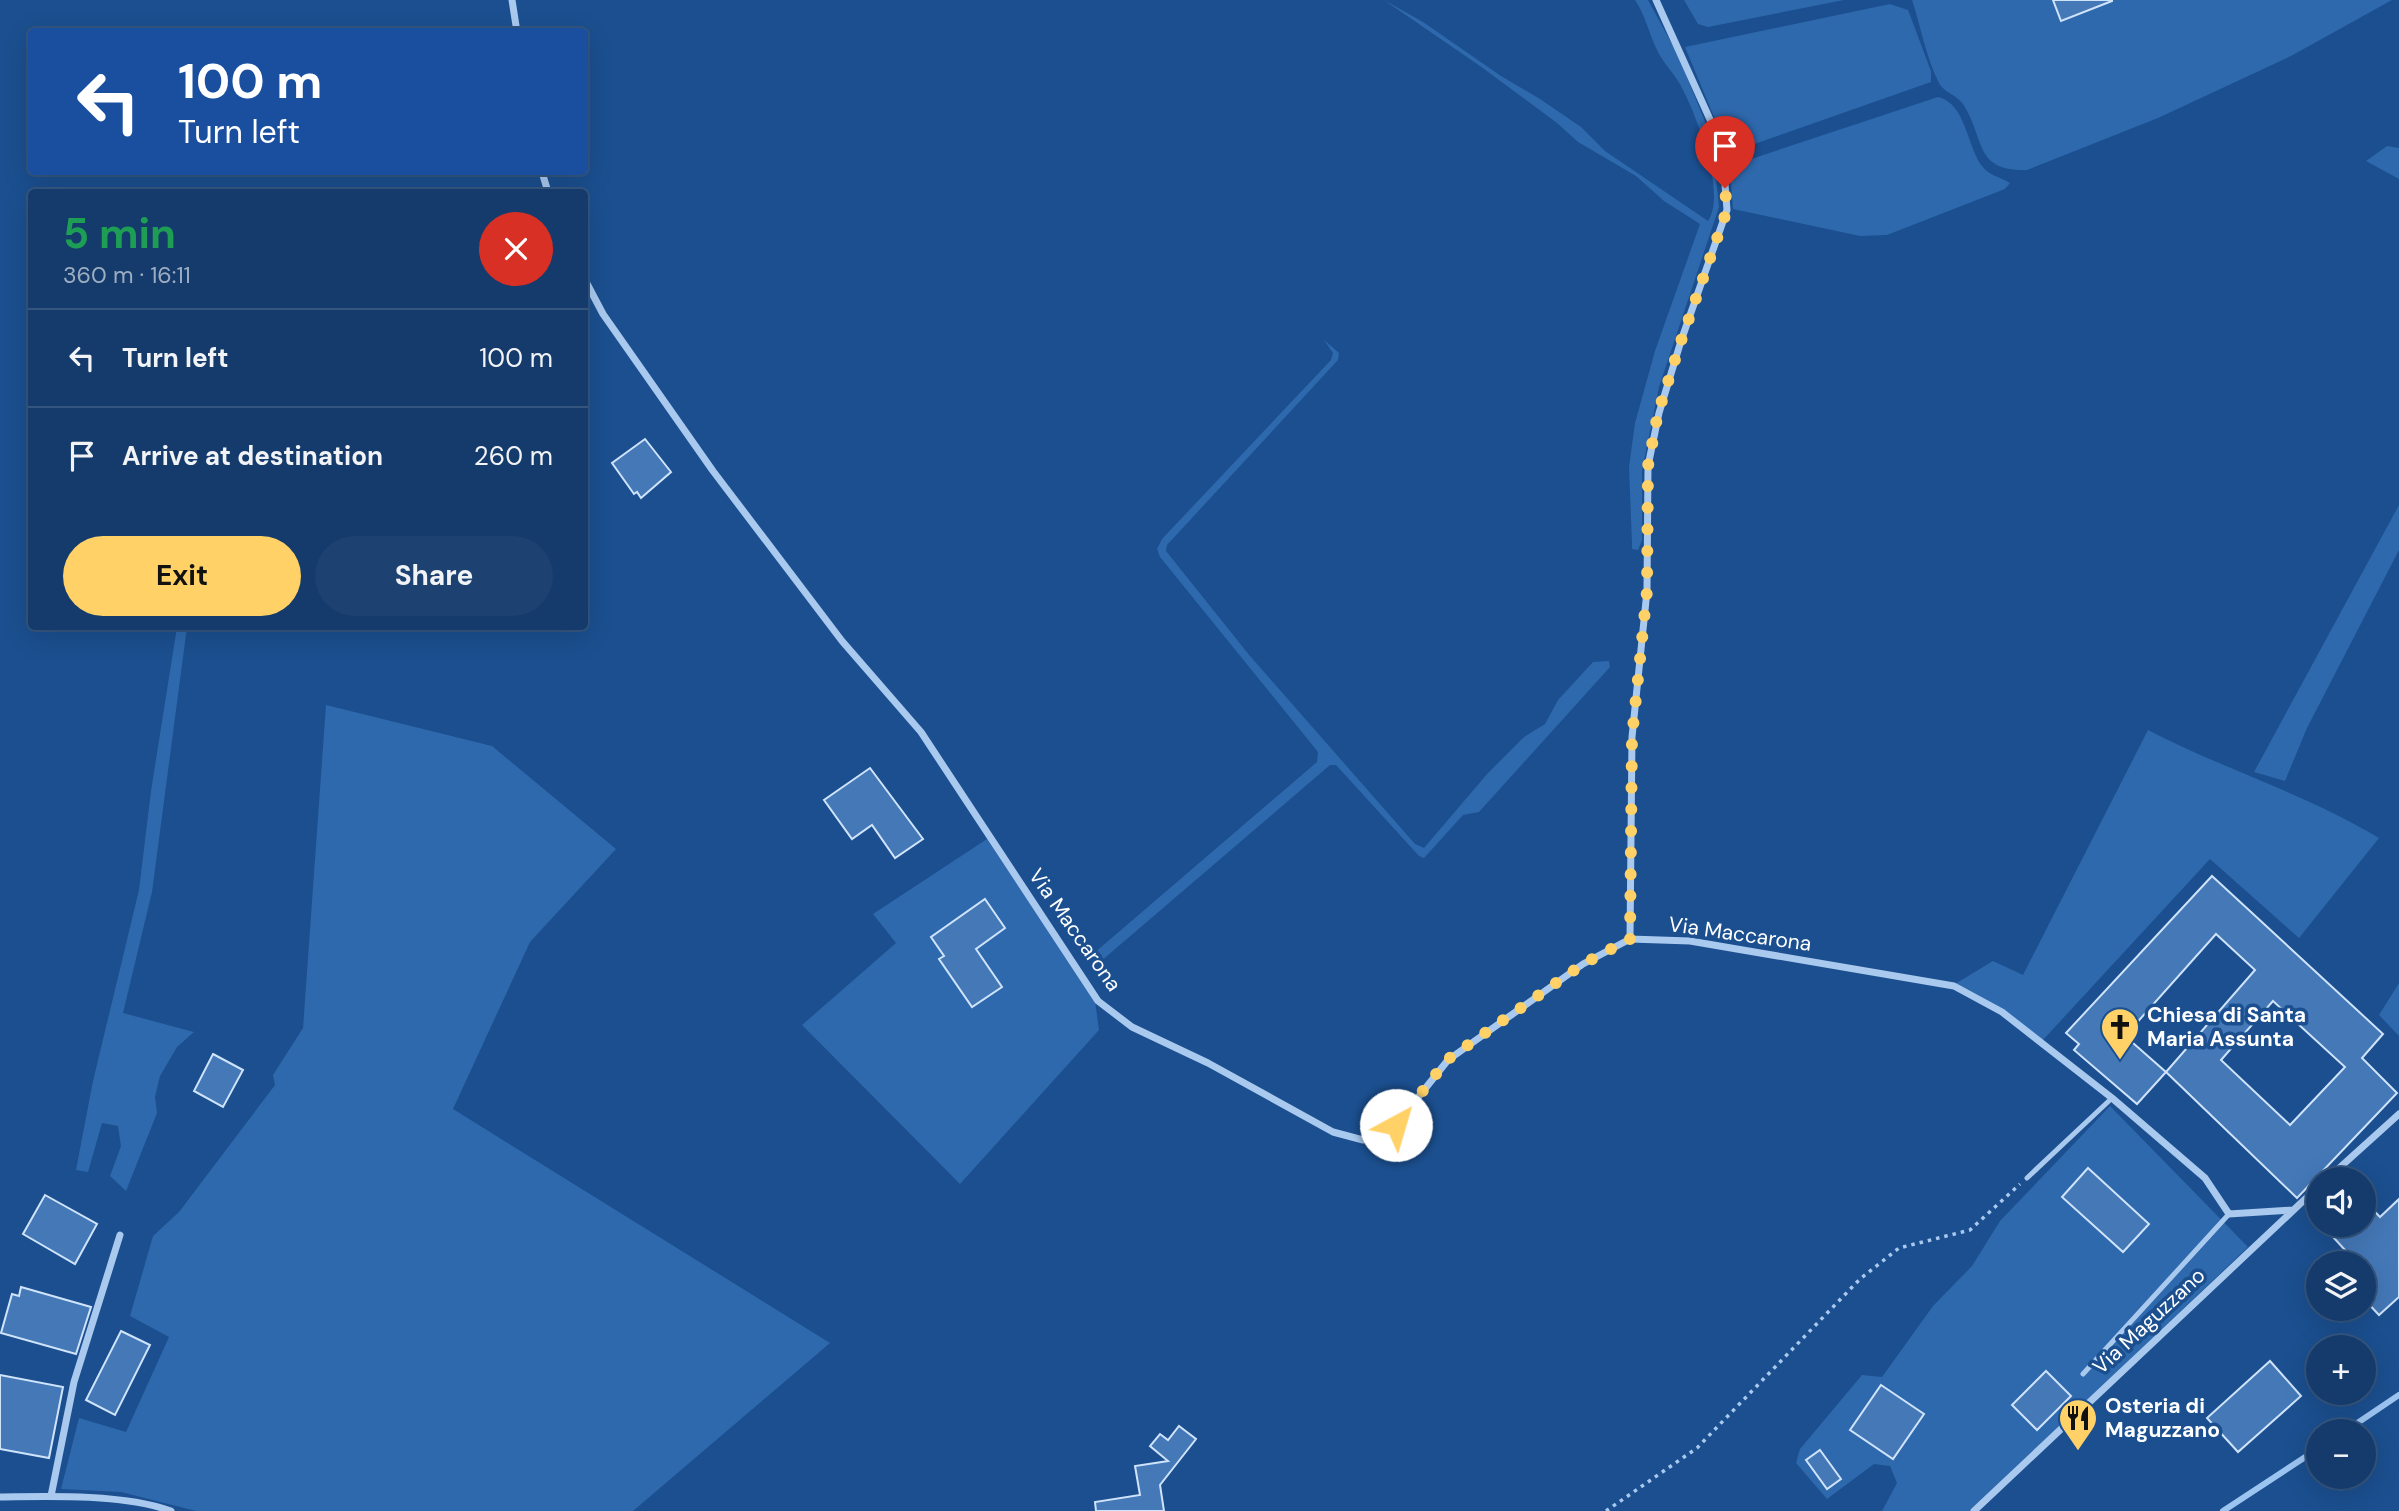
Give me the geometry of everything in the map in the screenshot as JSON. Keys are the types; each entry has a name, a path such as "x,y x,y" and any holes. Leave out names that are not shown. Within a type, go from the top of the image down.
{"street":[{"path":"512,0 516,28"},
{"path":"1630,939 1632,737 1647,591 1648,466 1658,413 1727,210 1722,146 1656,0"},
{"name":"Via Maccarona","path":"588,286 603,314 713,471 842,641 921,732 1098,1001 1132,1027 1208,1063 1333,1132 1363,1140 1396,1125 1448,1059 1583,964 1630,939 1690,941 1954,986 2002,1012 2112,1098 2205,1178 2229,1214"},
{"path":"2340,1167 2399,1114"},
{"name":"Via Maguzzano","path":"1974,1511 2306,1198"},
{"path":"2229,1214 2293,1210"},
{"path":"51,1496 74,1382 120,1235"},
{"path":"0,1497 51,1496 154,1505 171,1511"}],"lane":[{"path":"2027,1178 2112,1098"},
{"path":"2083,1374 2229,1214"}],"path":[{"path":"1606,1511 1697,1448 1860,1279 1899,1248 1970,1230 2027,1178"}],"shaded area":[{"path":"1384,0 1423,22 1501,76 1540,99 1581,127 1605,151 1708,221 1713,208 1714,192 1712,173 1701,134 1681,86 1659,55 1635,0 1648,0 1678,55 1712,139 1719,207 1659,387 1642,471 1642,540 1638,550 1632,549 1629,467 1635,423 1655,351 1700,224 1664,201 1636,176 1578,142 1557,123 1480,66"},
{"path":"1684,0 1844,0 1708,27 1698,24"},
{"path":"1912,0 2392,0 2291,56 2158,118 2027,170 1997,165 1983,151 1963,104 1944,89 1934,73"},
{"path":"1890,4 1908,10 1931,71 1931,82 1729,153 1685,47"},
{"path":"1938,97 1955,108 1982,166 2010,183 2005,189 1887,235 1860,236 1733,209 1730,172 1733,165"},
{"path":"2387,146 2399,148 2399,179 2366,161"},
{"path":"1324,340 1339,353 1338,360 1167,545 1166,551 1250,656 1415,844 1424,848 1488,773 1524,737 1545,724 1558,700 1593,662 1609,661 1610,667 1479,812 1463,815 1424,858 1419,856 1336,765 1330,765 1100,962 1094,964 1093,954 1317,762 1318,752 1160,557 1157,549 1162,539 1331,360 1333,353"},
{"path":"2399,505 2399,550 2307,728 2285,781 2254,772"},
{"path":"177,630 187,630 152,892 123,1013 194,1032 177,1047 160,1076 155,1097 157,1113 126,1191 110,1176 121,1146 118,1126 102,1123 88,1172 76,1170 93,1081 139,890 151,791"},
{"path":"326,705 492,746 616,849 530,942 453,1109 830,1343 633,1511 196,1511 121,1492 61,1489 79,1418 126,1432 169,1337 130,1316 153,1236 179,1212 275,1085 273,1075 303,1028"},
{"path":"2148,730 2323,808 2379,838 2299,938 2210,859 2042,1041 1955,984 1993,961 2023,975"},
{"path":"987,839 1095,1001 1099,1030 960,1184 802,1025 896,943 873,914"},
{"path":"2399,983 2399,1036 2379,1015"},
{"path":"2110,1106 2248,1247 1971,1511 1882,1511 1897,1483 1890,1466 1874,1464 1827,1499 1796,1463 1800,1449 1862,1375 1882,1377 1933,1306 1972,1266 2000,1221"}],"building":[{"path":"2053,0 2112,0 2112,1 2061,21"},
{"path":"645,439 671,472 641,498 637,492 634,494 612,463"},
{"path":"870,768 923,839 895,858 872,825 852,839 824,800"},
{"path":"2212,876 2383,1034 2362,1058 2397,1093 2327,1167 2306,1167 2306,1189 2297,1198 2166,1072 2137,1104 2074,1050 2079,1044 2066,1033","holes":["2216,934 2255,970 2166,1072 2125,1036","2273,1001 2345,1067 2290,1125 2221,1060"]},
{"path":"985,899 1005,928 976,949 1002,987 972,1007 939,959 944,956 931,937"},
{"path":"213,1054 243,1070 223,1107 194,1091"},
{"path":"2088,1168 2149,1224 2123,1252 2062,1197"},
{"path":"45,1195 97,1224 75,1264 23,1234"},
{"path":"2399,1199 2399,1297 2379,1315 2376,1312 2376,1251 2344,1251 2333,1237 2376,1237 2376,1213 2380,1217"},
{"path":"21,1287 91,1307 76,1354 1,1333 12,1294 19,1296"},
{"path":"121,1331 150,1345 115,1415 86,1400"},
{"path":"2270,1361 2301,1396 2238,1452 2207,1418"},
{"path":"2046,1371 2071,1396 2037,1430 2012,1405"},
{"path":"0,1375 63,1387 49,1458 0,1449"},
{"path":"1881,1385 1924,1414 1893,1459 1850,1430"},
{"path":"1179,1426 1196,1439 1160,1485 1164,1511 1096,1511 1095,1502 1140,1495 1135,1466 1168,1461 1150,1446 1160,1434 1168,1440"},
{"path":"1820,1450 1841,1479 1827,1489 1806,1460"}],"waterway":[{"path":"2363,1419 2399,1395"},
{"path":"2223,1511 2306,1457"}],"place":[{"name":"Chiesa di Santa Maria Assunta","path":"2120,1061"},
{"name":"Osteria di Maguzzano","path":"2078,1452"}],"route":[{"path":"1396,1125 1448,1059 1583,964 1630,939 1632,737 1647,591 1648,466 1658,413 1727,210 1725,188"}]}
